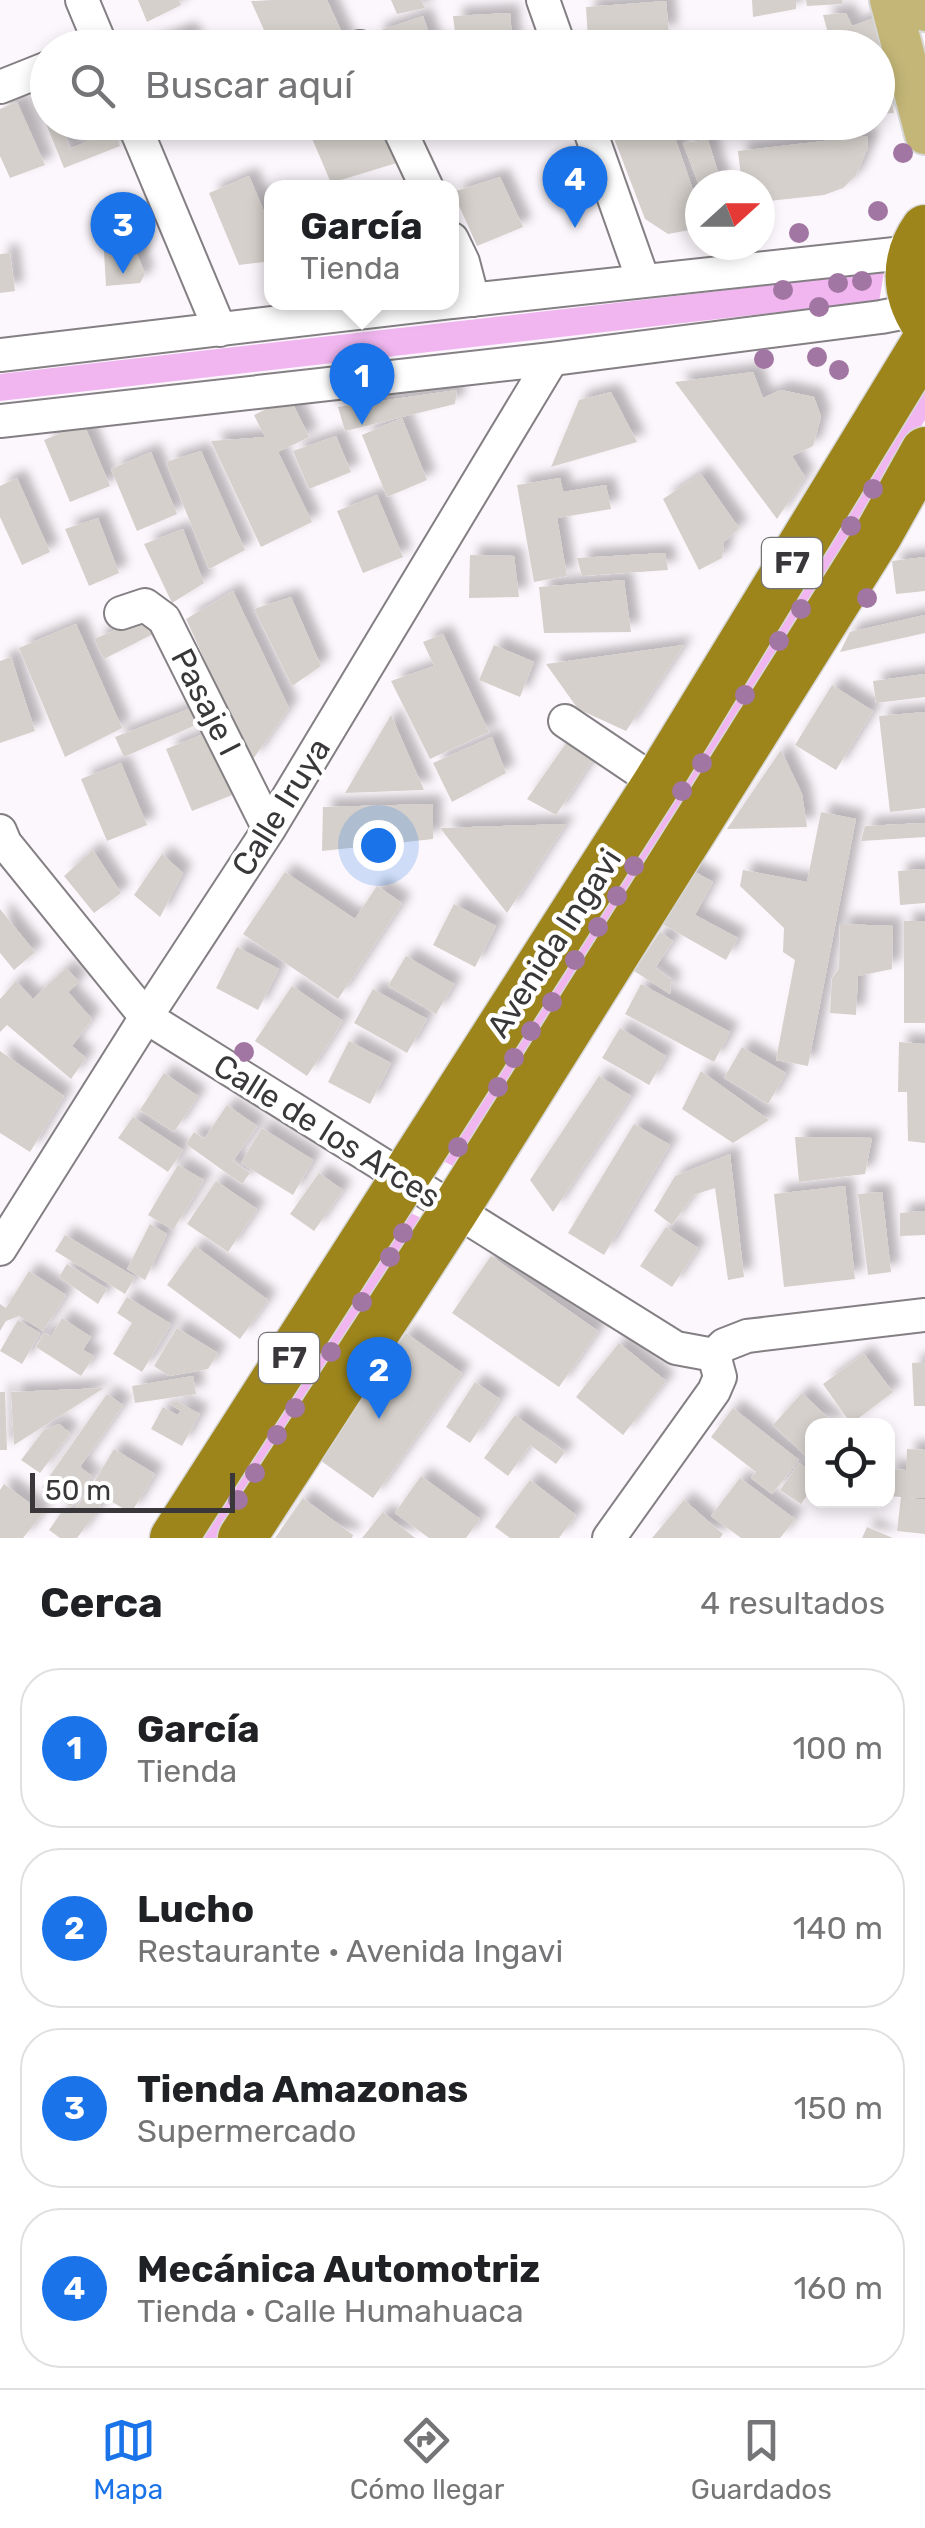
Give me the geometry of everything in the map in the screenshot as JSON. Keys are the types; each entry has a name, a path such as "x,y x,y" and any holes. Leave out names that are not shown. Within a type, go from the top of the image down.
{"highway":[{"path":"919,241 909,279 922,325"},
{"name":"Avenida Ingavi","path":"174,1538 657,783 922,325"},
{"name":"Avenida Ingavi","path":"242,1538 454,1211 878,536 925,451"},
{"path":"878,536 899,526 925,522"}],"main road":[{"path":"890,0 925,134"},
{"path":"922,0 925,12"}],"street":[{"path":"82,0 94,30"},
{"path":"543,0 554,30"},
{"path":"0,87 30,75"},
{"path":"141,140 220,330"},
{"path":"404,140 423,180"},
{"path":"593,140 644,280"},
{"path":"459,254 463,262 459,302 919,241"},
{"path":"0,354 391,310"},
{"path":"0,422 881,317 922,325"},
{"name":"Calle Iruya","path":"0,1250 269,829 552,359"},
{"name":"Pasaje I","path":"121,613 145,605 164,619 269,829"},
{"path":"565,721 657,783"},
{"name":"Calle de los Arces","path":"0,831 5,844 146,1017 676,1348 714,1356"},
{"path":"609,1538 714,1391 720,1377 714,1356 724,1345 746,1336 925,1315"}],"shaded area":[{"path":"884,272 878,308 780,312 0,401 0,374"},
{"path":"925,360 925,420 455,1167 441,1160 879,465"},
{"path":"405,1210 423,1219 221,1538 198,1538"}],"building":[{"path":"138,0 179,0 181,5 147,22"},
{"path":"327,0 341,30 264,30 251,1"},
{"path":"391,0 421,0 425,8 397,14"},
{"path":"752,0 796,0 796,9 753,17"},
{"path":"806,0 842,0 842,4 807,6"},
{"path":"666,1 669,30 587,30 586,7"},
{"path":"510,13 511,30 455,30 453,16"},
{"path":"846,13 852,26 874,18 877,30 827,30 823,15"},
{"path":"423,16 428,30 381,30"},
{"path":"17,102 30,140 34,140 45,165 10,178 0,156 0,109"},
{"path":"53,140 67,140 70,149 90,140 118,140 120,146 64,168"},
{"path":"313,140 393,140 403,161 341,180 330,180"},
{"path":"615,140 676,140 686,170 685,231 668,234 645,219"},
{"path":"708,140 717,170 693,170 683,143"},
{"path":"867,140 856,175 843,188 824,195 775,200 775,170 740,170 738,151"},
{"path":"249,176 264,211 264,262 239,265 209,193"},
{"path":"500,177 523,227 477,246 459,206 459,190"},
{"path":"120,211 145,274 140,283 106,286 102,218"},
{"path":"10,253 15,291 0,293 0,254"},
{"path":"753,372 763,398 781,390 814,397 821,417 813,446 792,456 805,477 777,519 675,382"},
{"path":"457,390 455,404 345,431 338,407"},
{"path":"611,392 637,442 551,467 579,400"},
{"path":"290,398 309,437 278,452 312,522 261,547 211,441 265,437 254,415"},
{"path":"402,418 427,480 387,497 362,435"},
{"path":"84,424 110,486 70,502 44,440"},
{"path":"336,436 351,472 309,489 293,451"},
{"path":"201,451 245,550 209,569 166,462"},
{"path":"151,452 177,514 137,531 111,469"},
{"path":"701,474 739,528 724,542 722,558 699,570 663,499"},
{"path":"17,478 50,552 22,565 0,517 0,486"},
{"path":"560,478 563,492 606,485 611,509 557,518 567,576 534,582 517,485"},
{"path":"377,495 403,557 363,573 337,511"},
{"path":"98,518 119,573 89,586 65,529"},
{"path":"183,529 204,583 172,603 144,544"},
{"path":"665,553 668,570 582,576 577,558"},
{"path":"470,555 514,556 519,597 469,598"},
{"path":"925,557 925,591 896,594 892,561"},
{"path":"624,580 631,632 544,633 539,587"},
{"path":"233,591 289,708 251,762 186,619"},
{"path":"291,597 321,666 292,686 254,609"},
{"path":"925,615 925,633 840,652 850,632"},
{"path":"145,618 153,634 104,659 94,639"},
{"path":"76,624 122,728 65,757 19,648"},
{"path":"443,634 489,732 430,759 391,681 434,666 423,642"},
{"path":"494,645 534,662 520,697 479,680"},
{"path":"684,645 626,731 578,709 546,664"},
{"path":"11,657 35,731 0,743 0,661"},
{"path":"925,674 925,697 876,703 873,681"},
{"path":"832,685 873,711 836,770 795,745"},
{"path":"191,708 198,724 124,757 115,737"},
{"path":"925,712 925,808 890,812 879,716"},
{"path":"391,715 424,790 345,793"},
{"path":"206,733 232,795 192,811 166,749"},
{"path":"492,737 506,773 452,802 433,763"},
{"path":"569,739 595,756 556,815 527,799"},
{"path":"781,750 802,794 807,827 727,829"},
{"path":"121,763 147,825 107,841 81,779"},
{"path":"433,804 433,839 322,851 323,807"},
{"path":"821,812 856,819 808,1066 776,1060 795,960 783,952 784,928 740,886 743,870 807,882"},
{"path":"925,823 925,837 861,841 865,826"},
{"path":"566,824 507,913 440,828"},
{"path":"93,850 121,893 94,913 64,876"},
{"path":"162,854 183,873 160,917 134,895"},
{"path":"686,867 713,882 695,915 738,938 726,960 657,921"},
{"path":"925,869 925,903 900,905 898,871"},
{"path":"285,872 355,919 377,886 402,903 338,999 243,934"},
{"path":"454,904 496,926 475,967 433,945"},
{"path":"0,909 35,952 14,970 0,953"},
{"path":"904,921 925,921 925,1023 904,1023"},
{"path":"840,924 893,926 892,969 858,976 856,1015 830,1013 832,978 839,969"},
{"path":"660,932 673,941 655,968 671,979 670,994 634,971"},
{"path":"237,947 279,969 258,1010 216,988"},
{"path":"406,956 454,984 436,1014 388,986"},
{"path":"66,968 79,982 68,992 92,1019 72,1046 86,1058 71,1079 7,1025 0,1032 0,999 16,981 33,999"},
{"path":"641,984 730,1032 714,1062 625,1014"},
{"path":"292,986 343,1021 307,1076 255,1041"},
{"path":"373,989 427,1019 407,1053 354,1023"},
{"path":"620,1028 666,1056 649,1085 602,1058"},
{"path":"349,1041 391,1063 370,1104 328,1082"},
{"path":"899,1042 925,1044 925,1143 908,1141 907,1092 898,1092"},
{"path":"742,1047 786,1073 768,1104 724,1078"},
{"path":"0,1051 64,1096 30,1152 0,1133"},
{"path":"701,1071 769,1120 733,1143 682,1109"},
{"path":"164,1073 198,1096 174,1132 140,1110"},
{"path":"599,1076 631,1096 553,1212 530,1180"},
{"path":"227,1105 257,1126 233,1161 250,1173 242,1184 186,1144 194,1132 204,1139"},
{"path":"133,1117 183,1150 168,1172 118,1138"},
{"path":"634,1124 670,1145 604,1255 568,1233"},
{"path":"262,1128 313,1160 293,1195 241,1163"},
{"path":"795,1137 872,1138 865,1174 799,1182"},
{"path":"730,1154 744,1277 728,1280 715,1188 693,1195 672,1225 654,1211 675,1176"},
{"path":"178,1165 204,1180 173,1230 148,1215"},
{"path":"319,1173 343,1190 314,1231 290,1214"},
{"path":"216,1181 257,1209 228,1252 187,1224"},
{"path":"845,1186 855,1279 784,1287 774,1194"},
{"path":"882,1192 891,1272 868,1275 858,1194"},
{"path":"925,1211 925,1235 900,1236 900,1213"},
{"path":"150,1224 167,1234 145,1280 127,1269"},
{"path":"666,1227 698,1248 672,1287 640,1266"},
{"path":"65,1235 135,1277 125,1294 55,1251"},
{"path":"195,1246 268,1300 240,1339 167,1285"},
{"path":"491,1256 598,1331 559,1387 452,1313"},
{"path":"67,1264 107,1289 98,1304 59,1277"},
{"path":"29,1271 66,1295 43,1331 19,1316 6,1321 0,1331 0,1304 6,1308"},
{"path":"127,1297 171,1324 142,1372 113,1354 132,1323 117,1313"},
{"path":"62,1318 91,1337 83,1350 94,1356 81,1376 36,1347 44,1333 51,1337"},
{"path":"18,1320 40,1333 22,1364 0,1351"},
{"path":"177,1328 218,1353 208,1369 169,1376 154,1366"},
{"path":"406,1333 462,1373 373,1498 317,1458"},
{"path":"619,1343 666,1381 623,1435 576,1397"},
{"path":"864,1354 893,1392 859,1418 847,1418 823,1384"},
{"path":"925,1362 925,1406 914,1406 912,1363"},
{"path":"193,1376 196,1394 135,1403 132,1386"},
{"path":"475,1382 500,1399 470,1443 446,1427"},
{"path":"104,1388 14,1445 11,1392"},
{"path":"0,1392 5,1392 7,1450 0,1450"},
{"path":"802,1393 829,1418 805,1418 805,1455 773,1425"},
{"path":"107,1394 123,1405 80,1467 92,1476 71,1507 42,1487"},
{"path":"176,1401 200,1414 182,1446 151,1429 163,1407 177,1415 181,1411 170,1404"},
{"path":"733,1408 799,1460 772,1494 751,1478 756,1472 711,1437"},
{"path":"515,1415 565,1452 556,1464 530,1445 508,1476 484,1458"},
{"path":"59,1424 70,1433 40,1473 21,1460 44,1430"},
{"path":"114,1449 155,1474 131,1513 90,1489"},
{"path":"907,1449 925,1450 925,1498 908,1498 925,1500 925,1534 897,1531 901,1497 895,1497 895,1469 906,1470"},
{"path":"799,1463 805,1468 805,1498 801,1504 780,1490"},
{"path":"421,1476 480,1519 466,1538 429,1538 395,1513"},
{"path":"740,1478 795,1519 780,1538 741,1538 711,1516"},
{"path":"530,1480 576,1515 559,1538 510,1538 495,1527"},
{"path":"4,1484 43,1513 23,1538 0,1538 0,1490"},
{"path":"86,1494 101,1506 77,1538 60,1538 49,1530 63,1510 70,1515"},
{"path":"303,1498 353,1535 352,1538 275,1538"},
{"path":"684,1500 723,1534 720,1538 652,1538"},
{"path":"383,1512 415,1538 362,1538"},
{"path":"867,1527 893,1538 862,1538"}],"place":[{"name":"Mecánica Automotriz","path":"575,228"},
{"name":"Tienda Amazonas","path":"123,274"},
{"name":"García","path":"362,425"},
{"name":"Lucho","path":"379,1419"}]}
